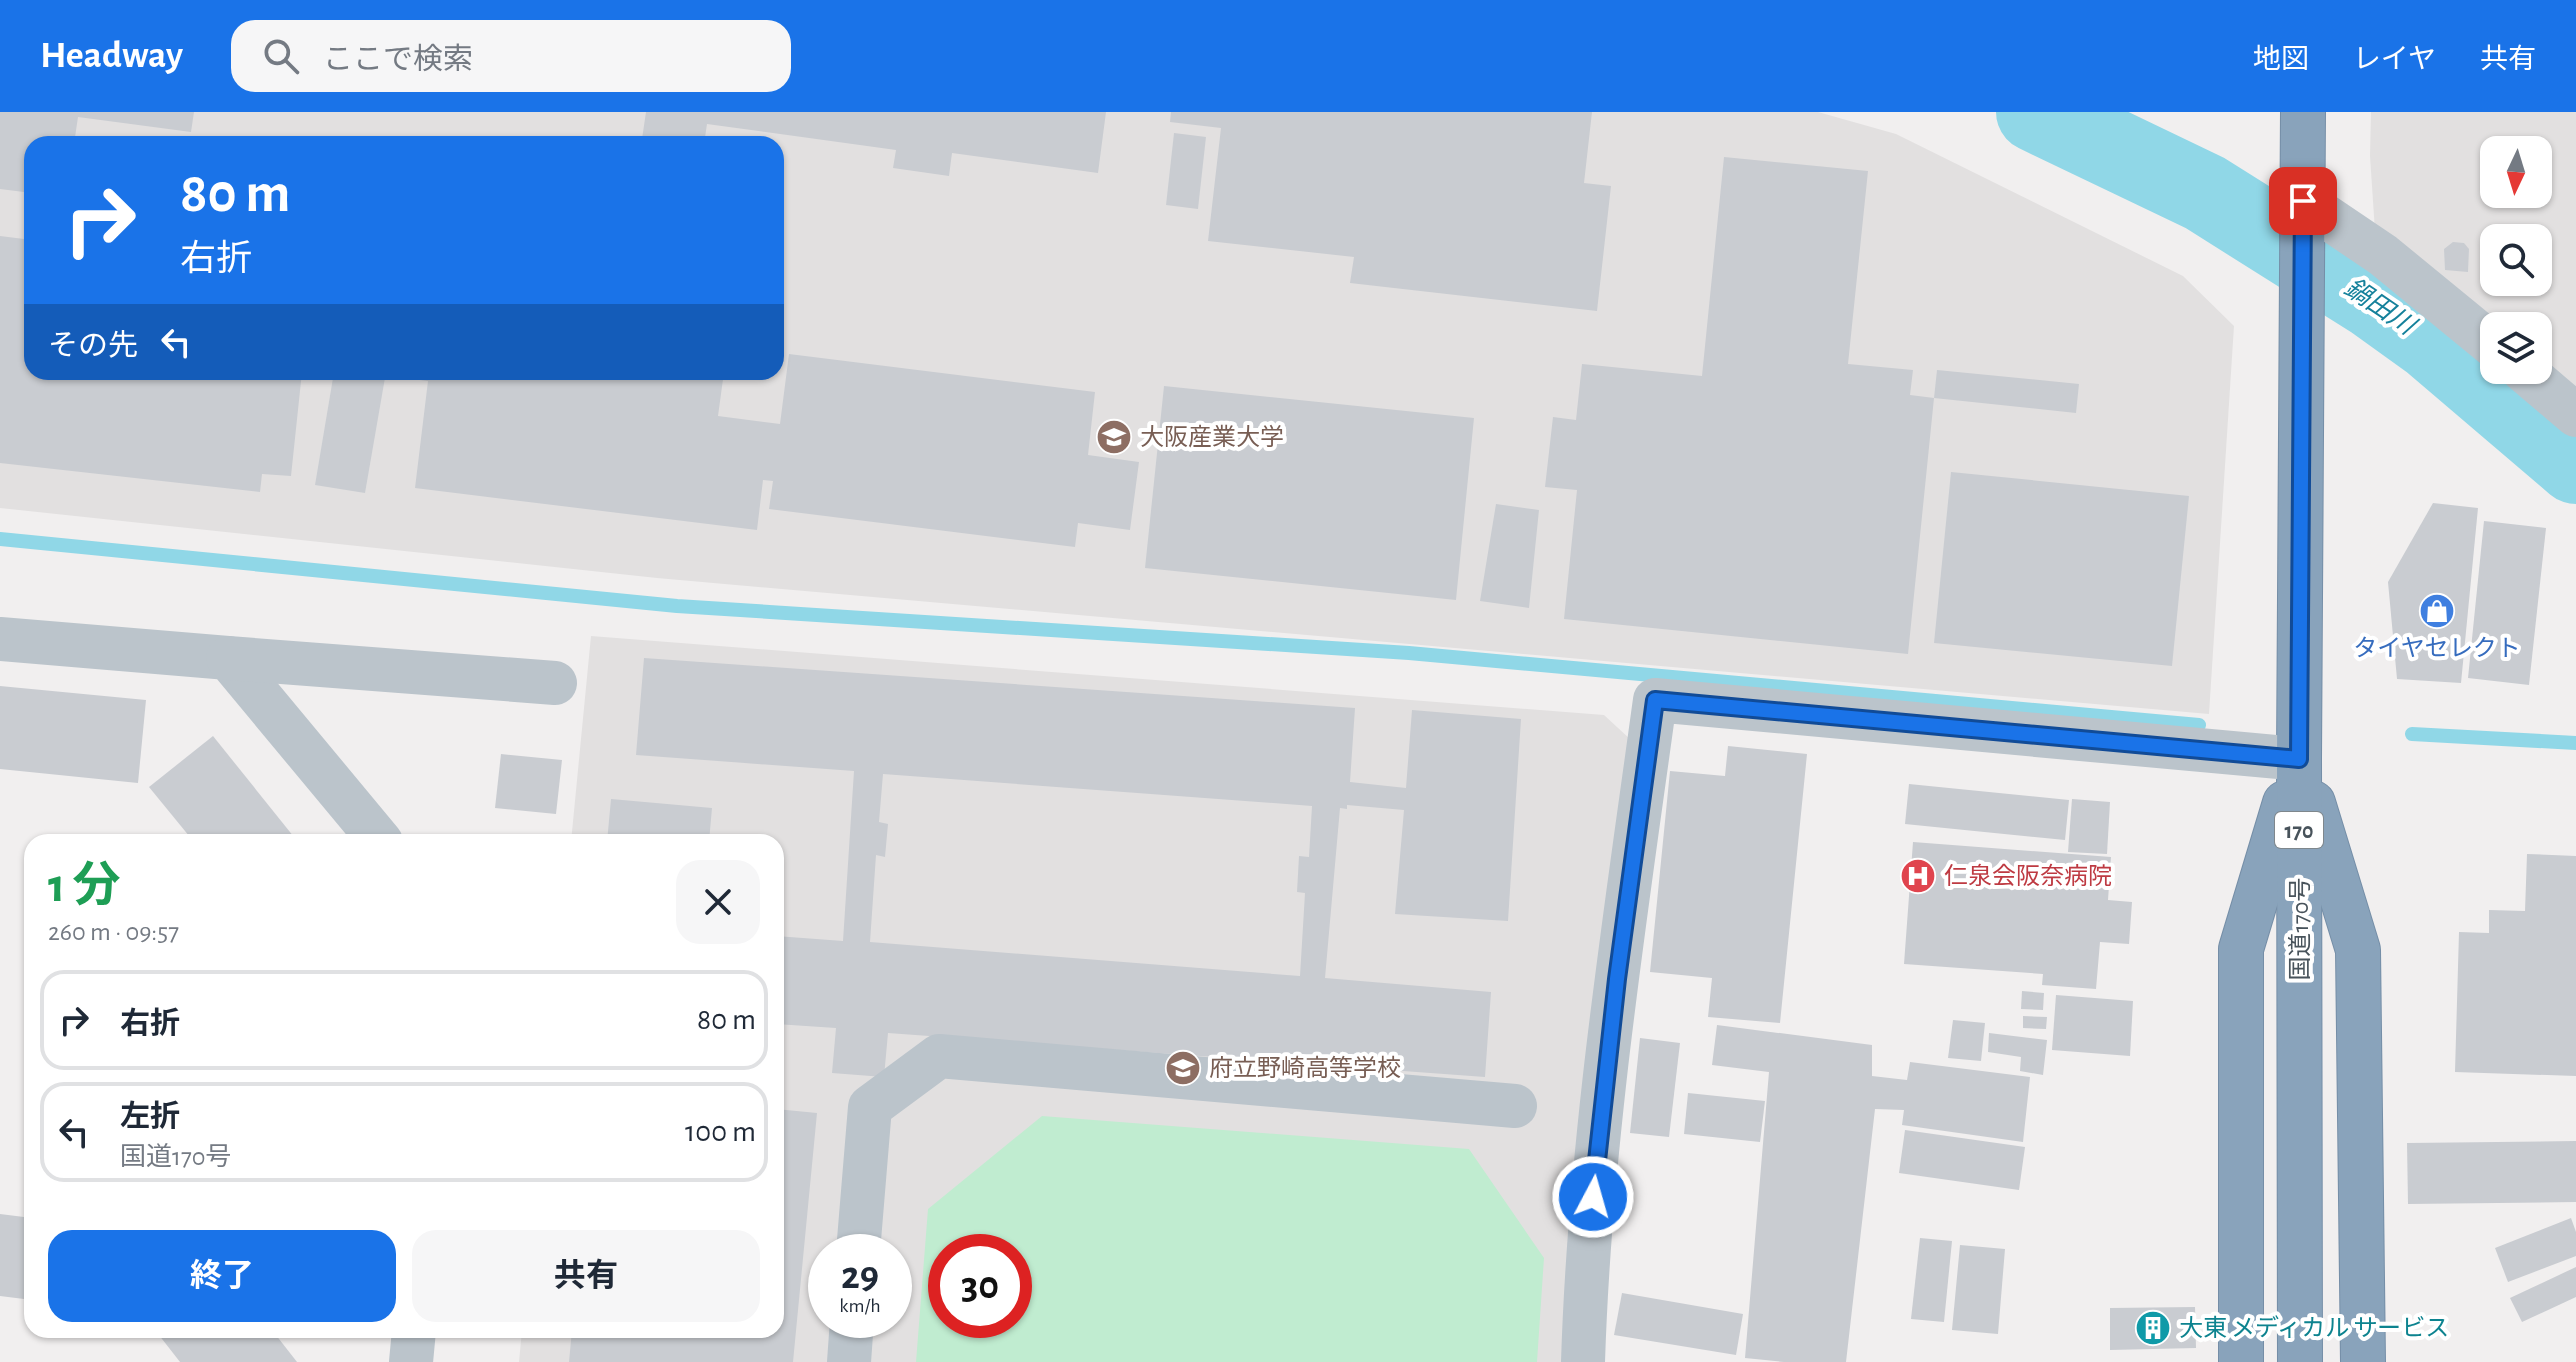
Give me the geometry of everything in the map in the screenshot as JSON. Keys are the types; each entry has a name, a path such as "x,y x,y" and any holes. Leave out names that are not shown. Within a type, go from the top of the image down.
{"highway":[{"name":"国道170号","path":"2300,1362 2299,759 2303,112"},
{"name":"170","path":"2241,1362 2241,949 2299,759"},
{"name":"170","path":"2299,759 2358,950 2363,1362"}],"street":[{"path":"2303,215 2383,255 2480,335"},
{"path":"2539,384 2576,415"},
{"path":"0,639 555,683"},
{"path":"228,658 374,834"},
{"path":"1583,1362 1586,1259 1617,979 1655,700 2299,759"},
{"path":"859,1234 870,1107 939,1056 1515,1106"},
{"path":"411,1362 413,1338"},
{"path":"849,1362 851,1338"}],"shaded area":[{"name":"大阪産業大学","path":"0,112 1818,112 1896,134 2183,276 2234,326 2209,714 657,578 0,508"},
{"path":"2371,112 2576,112 2576,401 2552,381 2552,312 2480,312 2480,315 2375,231 2370,156"},
{"name":"府立野崎高等学校","path":"591,636 1604,715 1630,739 1563,1362 519,1362 521,1338 784,1338 784,834 572,834"}],"green space":[{"path":"1042,1116 1469,1149 1544,1258 1537,1362 916,1362 928,1209"}],"building":[{"path":"0,112 194,112 191,132 78,117 75,136 24,136 24,192 0,189"},
{"path":"646,112 1106,112 1098,173 952,153 949,176 893,168 896,150 707,124 705,136 642,136"},
{"path":"1171,112 1592,112 1584,183 1611,186 1597,311 1350,283 1354,257 1208,241 1221,128 1170,122"},
{"path":"1174,133 1206,137 1198,209 1166,205"},
{"path":"1724,157 1868,171 1848,364 1913,370 1910,395 1934,398 1908,654 1564,619 1577,490 1545,487 1553,417 1576,420 1582,364 1702,376"},
{"path":"0,236 24,239 24,380 301,380 291,476 262,474 260,492 0,463"},
{"path":"2453,242 2464,243 2469,249 2468,272 2445,270 2444,249"},
{"path":"789,354 1095,392 1088,455 1139,462 1130,530 1078,523 1075,547 769,509 773,481 763,480 757,530 415,488 428,381 420,380 723,380 718,416 780,424"},
{"path":"1937,370 2079,384 2076,413 1934,398"},
{"path":"333,380 385,380 365,493 315,485"},
{"path":"1164,386 1474,418 1456,600 1145,568"},
{"path":"1951,472 2189,496 2172,666 1934,643"},
{"path":"2433,503 2478,508 2461,683 2397,679 2388,582"},
{"path":"1496,504 1539,510 1529,608 1480,601"},
{"path":"2484,521 2546,528 2529,685 2468,678"},
{"path":"644,658 1355,708 1350,782 1406,788 1412,710 1521,719 1508,921 1395,914 1404,810 1347,805 1347,809 1340,808 1325,978 1491,992 1485,1077 888,1033 884,1077 832,1073 836,1028 784,1025 784,937 843,941 854,771 636,755","holes":["883,774 1312,806 1309,857 1299,856 1297,892 1305,893 1300,976 870,942 876,855 885,857 888,824 879,822"]},
{"path":"0,686 146,700 138,783 0,769"},
{"path":"213,736 292,834 187,834 149,787"},
{"path":"1728,746 1807,754 1780,1023 1708,1017 1712,978 1650,972 1670,771 1725,776"},
{"path":"501,754 562,760 556,814 495,808"},
{"path":"1909,784 2069,800 2065,840 1905,824"},
{"path":"611,799 712,808 710,834 608,834"},
{"path":"2072,799 2110,802 2107,854 2068,852"},
{"path":"1913,842 2111,857 2108,900 2132,902 2129,944 2100,942 2096,989 2042,985 2043,974 1904,964"},
{"path":"2527,854 2576,856 2576,1076 2455,1072 2459,932 2489,933 2489,910 2525,911"},
{"path":"2022,991 2044,993 2043,1010 2021,1009"},
{"path":"2056,995 2133,1001 2130,1056 2052,1050"},
{"path":"2023,1016 2047,1017 2046,1029 2023,1028"},
{"path":"1953,1020 1985,1023 1981,1061 1948,1058"},
{"path":"1717,1025 1872,1045 1872,1076 1907,1080 1910,1062 2030,1077 2023,1142 1902,1125 1904,1110 1875,1109 1846,1362 1784,1362 1745,1358 1769,1072 1712,1065"},
{"path":"1989,1033 2047,1040 2043,1075 2020,1071 2021,1057 1988,1052"},
{"path":"1640,1038 1680,1043 1669,1137 1630,1133"},
{"path":"1688,1093 1765,1101 1760,1142 1684,1134"},
{"path":"784,1110 817,1113 793,1362 569,1362 571,1338 784,1338"},
{"path":"1905,1130 2025,1147 2019,1190 1899,1173"},
{"path":"2576,1141 2576,1202 2408,1204 2407,1143"},
{"path":"0,1214 24,1217 24,1299 0,1296"},
{"path":"2571,1218 2576,1232 2576,1256 2508,1282 2495,1248"},
{"path":"1920,1238 1952,1241 1944,1322 1911,1319"},
{"path":"1960,1245 2005,1249 1998,1334 1952,1330"},
{"path":"2576,1267 2576,1297 2522,1322 2510,1298"},
{"path":"1622,1293 1743,1314 1736,1355 1614,1335"},
{"name":"大東 メディカル サービス","path":"2195,1307 2196,1348 2110,1350 2110,1308"},
{"path":"161,1338 278,1338 297,1362 180,1362"}],"waterway":[{"name":"鍋田川","path":"2036,112 2205,193 2375,300 2432,341 2576,464"},
{"path":"0,539 677,606 1409,653 2199,725"},
{"path":"2412,734 2576,743"}],"place":[{"name":"大阪産業大学","path":"1114,437"},
{"name":"タイヤセレクト","path":"2437,611"},
{"name":"仁泉会阪奈病院","path":"1918,876"},
{"name":"府立野崎高等学校","path":"1183,1068"},
{"name":"大東 メディカル サービス","path":"2153,1328"}],"route":[{"path":"1593,1197 1617,979 1655,700 2299,759 2303,201"}]}
